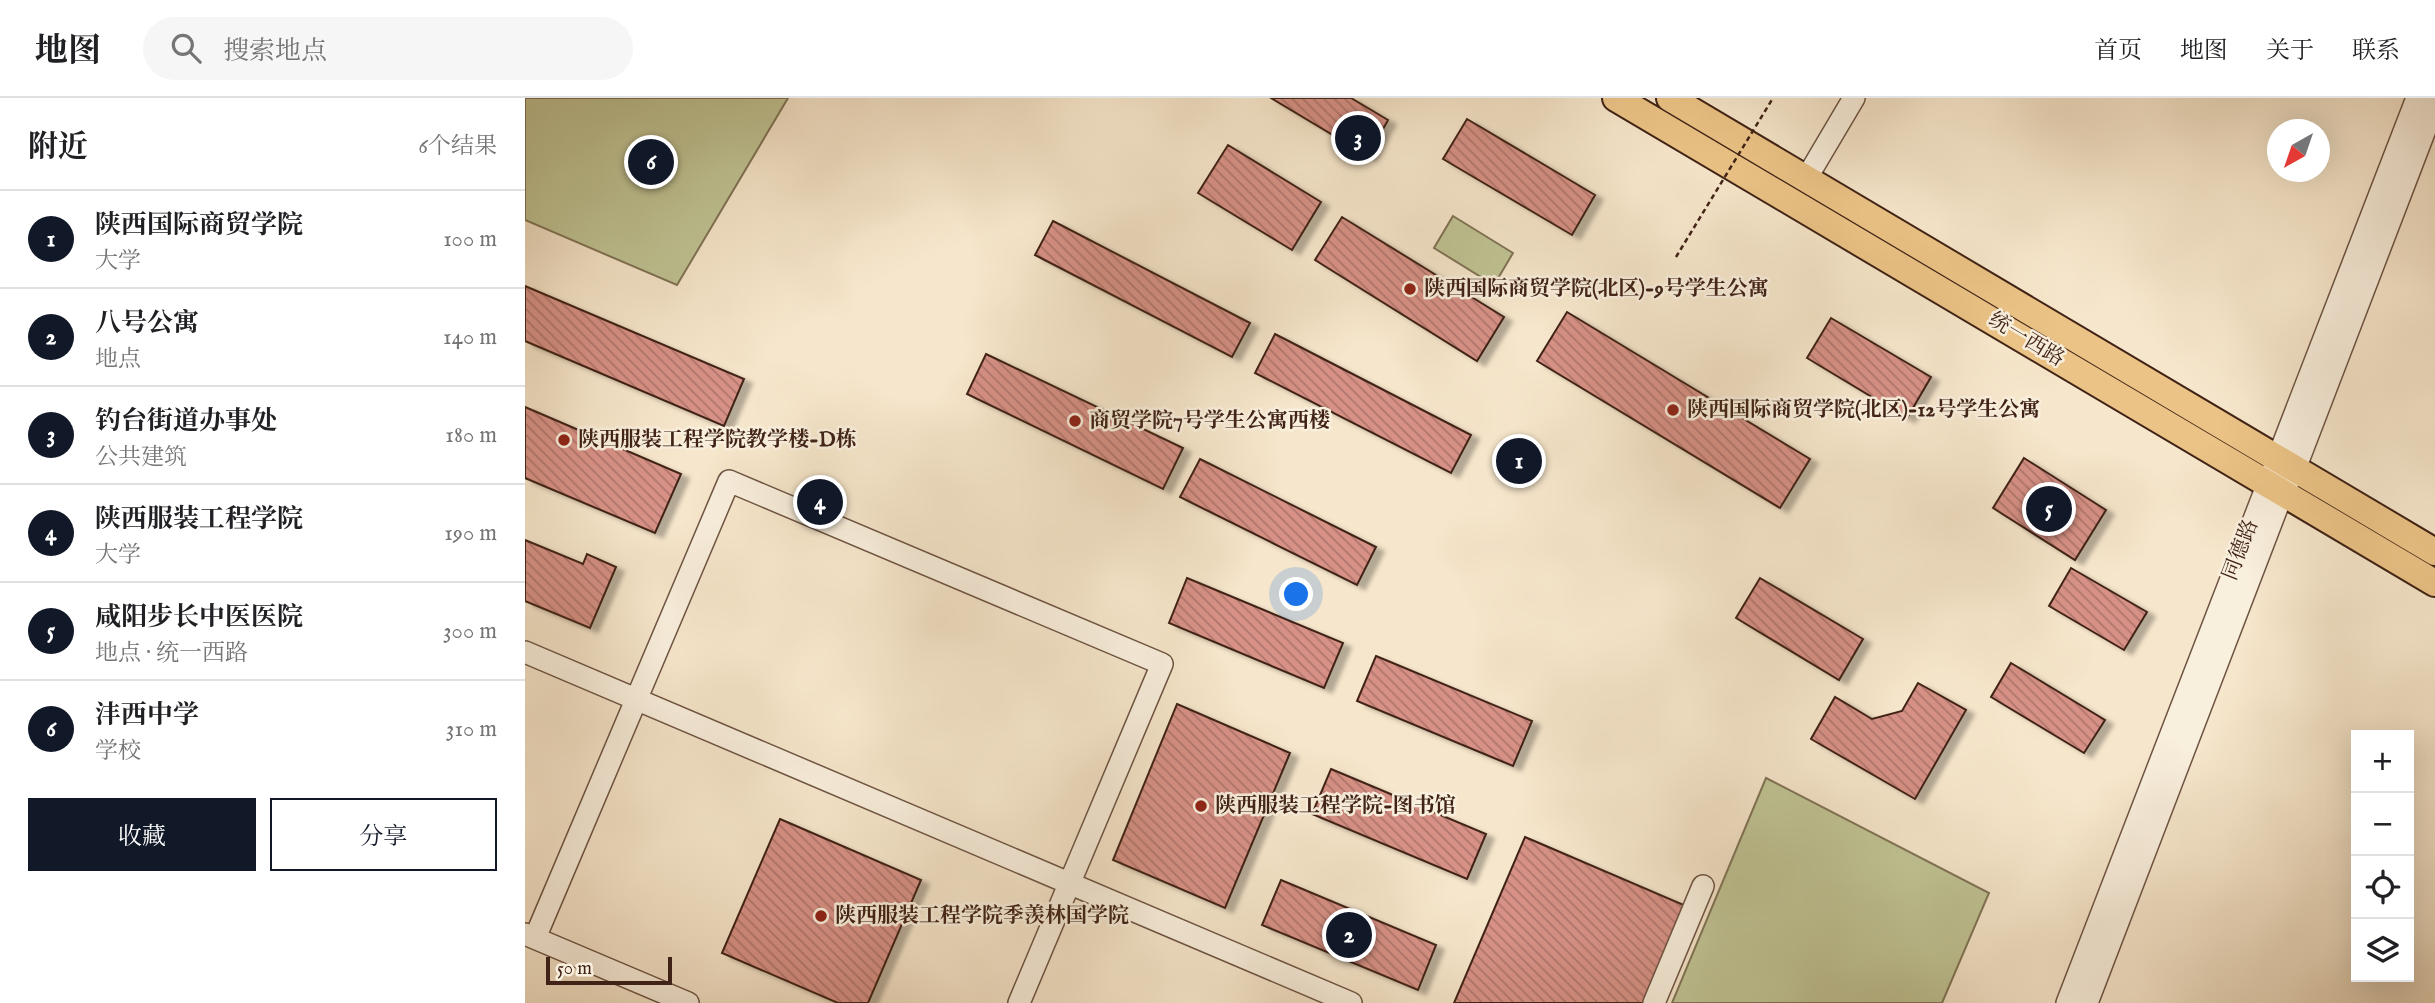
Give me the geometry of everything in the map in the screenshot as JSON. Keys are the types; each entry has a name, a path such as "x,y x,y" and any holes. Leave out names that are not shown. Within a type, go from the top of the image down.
{"main road":[{"name":"统一西路","path":"1616,98 2281,476 2435,552"},
{"name":"统一西路","path":"1670,98 1806,179 2281,476 2435,583"}],"street":[{"path":"1806,179 1854,98"},
{"name":"同德路","path":"2087,1003 2417,98"},
{"name":"同德路","path":"2067,1003 2435,104"},
{"path":"688,1003 530,936 637,700 729,481 1162,664 1019,1003"},
{"path":"525,652 1351,1003"},
{"path":"1654,1003 1703,887"}],"path":[{"path":"1676,257 1773,98"}],"green space":[{"path":"525,98 788,98 677,285 525,220"},
{"path":"1453,216 1513,253 1494,285 1434,248"},
{"path":"1766,778 1989,893 1942,1003 1672,1003"}],"building":[{"path":"1271,98 1351,98 1388,120 1368,156"},
{"path":"1467,119 1595,195 1572,235 1443,159"},
{"path":"1228,145 1321,202 1292,250 1198,193"},
{"name":"陕西国际商贸学院(北区)-9号学生公寓","path":"1342,217 1504,317 1477,361 1315,260"},
{"path":"1053,221 1250,323 1232,357 1035,255"},
{"path":"525,286 744,379 724,426 525,341"},
{"name":"陕西国际商贸学院(北区)-12号学生公寓","path":"1567,312 1810,459 1780,508 1537,361"},
{"path":"1831,318 1931,377 1907,418 1807,358"},
{"path":"1275,334 1471,435 1451,473 1255,373"},
{"name":"商贸学院7号学生公寓西楼","path":"986,354 1183,448 1163,489 967,394"},
{"name":"陕西服装工程学院教学楼-D栋","path":"525,407 681,474 655,533 525,478"},
{"path":"2024,458 2106,510 2075,560 1993,508"},
{"path":"1200,459 1376,547 1357,585 1180,497"},
{"path":"525,540 583,564 587,554 616,567 590,628 525,601"},
{"path":"2071,568 2147,612 2124,650 2049,606"},
{"path":"1187,578 1343,643 1324,688 1169,623"},
{"path":"1760,578 1863,639 1839,680 1736,618"},
{"path":"1376,656 1532,721 1513,766 1357,701"},
{"path":"2011,663 2105,720 2084,753 1991,697"},
{"path":"1918,683 1966,710 1915,799 1811,739 1835,697 1872,719 1902,711"},
{"name":"陕西服装工程学院-图书馆","path":"1177,704 1290,753 1225,908 1113,860"},
{"path":"1331,769 1486,834 1467,879 1312,814"},
{"name":"陕西服装工程学院季羡林国学院","path":"780,819 921,880 868,1003 838,1003 722,953"},
{"path":"1525,837 1686,906 1645,1003 1454,1003"},
{"path":"1281,880 1436,945 1418,990 1262,925"}],"place":[{"name":"钓台街道办事处","path":"1358,138"},
{"name":"沣西中学","path":"651,162"},
{"name":"陕西国际商贸学院(北区)-9号学生公寓","path":"1410,289"},
{"name":"陕西国际商贸学院(北区)-12号学生公寓","path":"1673,410"},
{"name":"商贸学院7号学生公寓西楼","path":"1075,421"},
{"name":"陕西服装工程学院教学楼-D栋","path":"564,440"},
{"name":"陕西国际商贸学院","path":"1519,461"},
{"name":"陕西服装工程学院","path":"820,502"},
{"name":"咸阳步长中医医院","path":"2049,509"},
{"name":"陕西服装工程学院-图书馆","path":"1201,806"},
{"name":"陕西服装工程学院季羡林国学院","path":"821,916"},
{"name":"八号公寓","path":"1349,935"}]}
